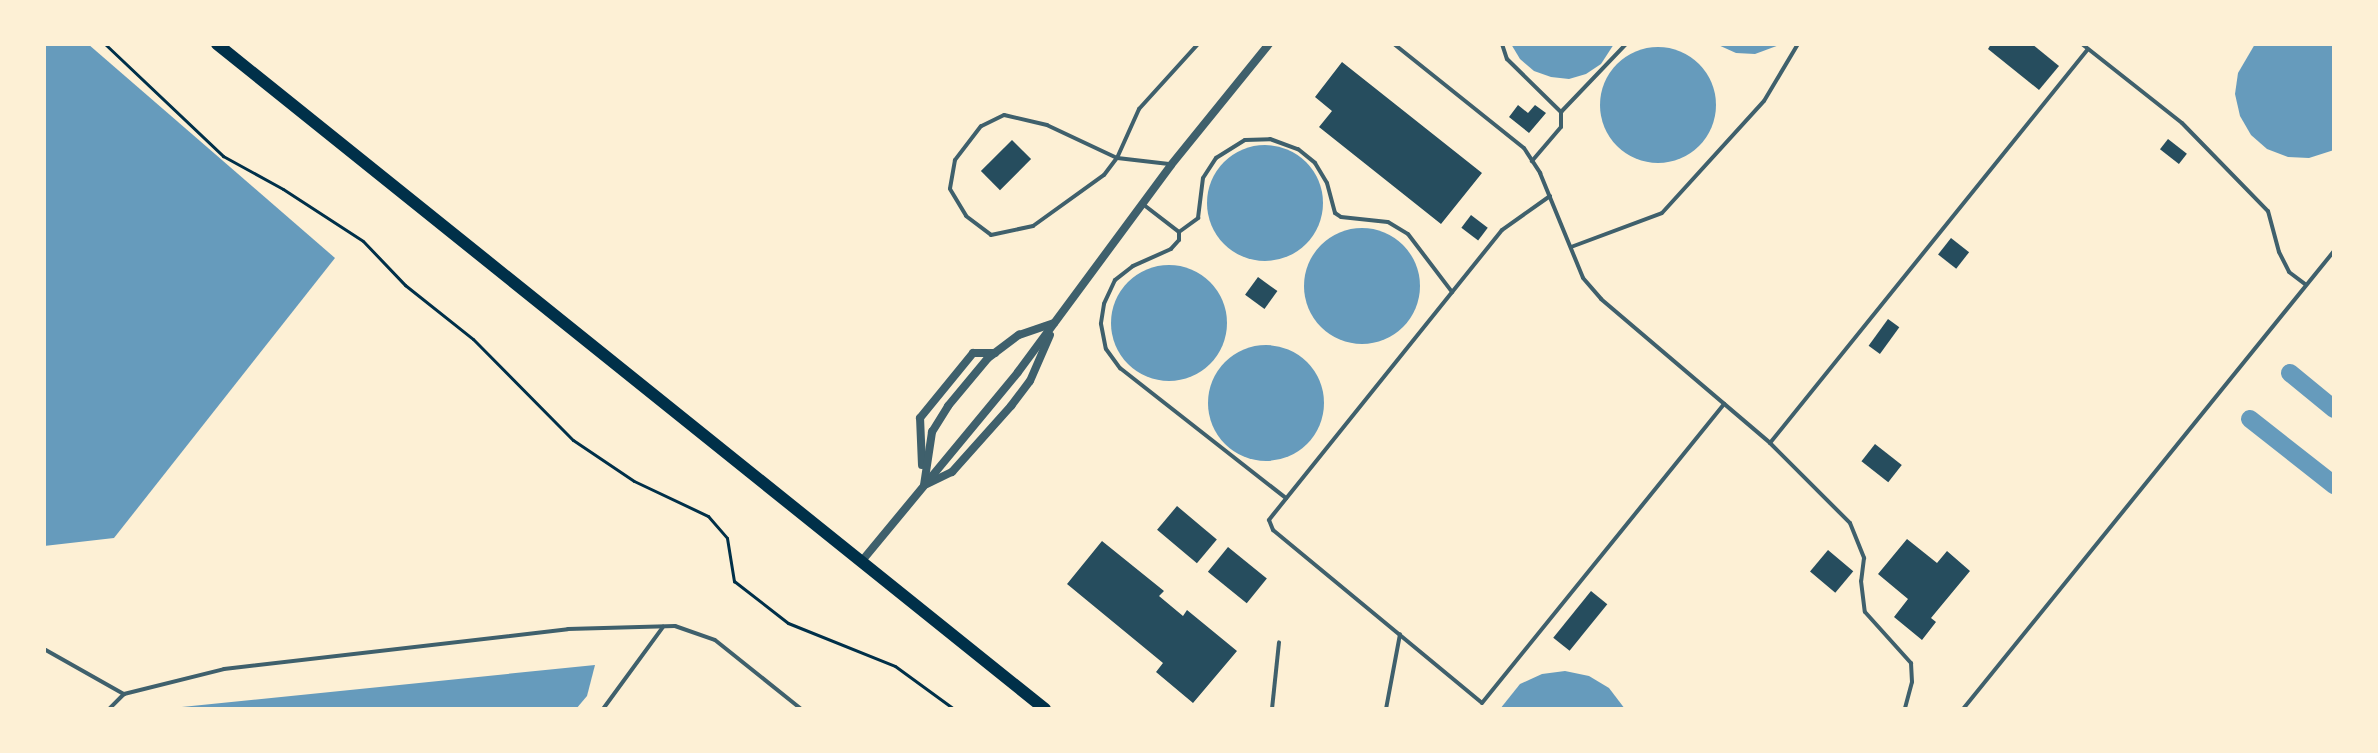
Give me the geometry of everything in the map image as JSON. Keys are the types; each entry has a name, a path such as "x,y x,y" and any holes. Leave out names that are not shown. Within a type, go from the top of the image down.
{"main road":[{"path":"217,44 1045,709"}],"street":[{"path":"861,562 1055,323 1171,165 1269,44"},
{"path":"923,486 952,472 1011,406 1030,381 1055,323"},
{"path":"923,486 932,432 938,420 995,353 1019,335 1055,323"},
{"path":"923,486 920,418 973,353 995,353"}],"lane":[{"path":"1171,165 1117,158 1047,125 1004,115 981,126 955,160 950,189 966,216 991,235 1033,226 1104,175 1117,158 1139,109 1198,44"},
{"path":"1394,44 1524,148 1550,196 1583,278 1601,299 1770,443 1850,523 1864,558 1861,581 1865,612 1911,663 1912,682 1905,709"},
{"path":"1502,44 1507,59 1561,112"},
{"path":"1532,161 1561,127 1561,112 1626,44"},
{"path":"1571,247 1662,213 1764,101 1798,44"},
{"path":"2082,44 2182,123 2268,211 2279,252 2289,272 2306,285"},
{"path":"1770,443 2088,49"},
{"path":"1179,232 1198,218 1203,178 1216,158 1245,140 1270,139 1298,149 1315,163 1327,183 1335,213 1388,222 1408,234 1452,292"},
{"path":"1550,196 1502,230 1269,520 1273,530 1400,634 1481,706 1724,404"},
{"path":"1142,203 1179,232"},
{"path":"1179,232 1179,240 1171,249 1133,266 1115,280 1104,304 1101,324 1106,349 1120,368 1286,498"},
{"path":"1963,709 2334,251"},
{"path":"603,709 664,626"},
{"path":"109,709 124,694 240,667 568,629 664,626 701,632 715,640 801,709"},
{"path":"1386,709 1400,634"},
{"path":"1272,709 1279,642"},
{"path":"44,649 124,694"}],"path":[{"path":"105,44 223,156 283,189 363,241 405,285 473,339 573,440 634,481 708,516 727,538 734,581 788,623 895,666 954,709"}],"water":[{"path":"44,44 88,44 335,258 114,538 44,546"},
{"path":"1511,44 1614,44 1601,64 1586,74 1569,79 1534,71 1520,59"},
{"path":"1716,44 1782,44 1755,54 1736,53"},
{"path":"2255,44 2334,44 2334,150 2309,158 2288,157 2267,149 2251,135 2240,116 2235,94 2238,73"},
{"path":"1658,47 1680,52 1699,64 1711,83 1716,105 1711,127 1699,146 1680,158 1658,163 1636,158 1617,146 1605,127 1600,105 1605,83 1617,64 1636,52"},
{"path":"1265,145 1287,150 1306,162 1318,181 1323,203 1318,225 1306,244 1287,256 1265,261 1243,256 1224,244 1212,225 1207,203 1212,181 1224,162 1243,150"},
{"path":"1362,228 1384,233 1403,245 1415,264 1420,286 1415,308 1403,327 1384,339 1362,344 1340,339 1321,327 1309,308 1304,286 1309,264 1321,245 1340,233"},
{"path":"1169,265 1191,270 1210,282 1222,301 1227,323 1222,345 1210,364 1191,376 1169,381 1147,376 1128,364 1116,345 1111,323 1116,301 1128,282 1147,270"},
{"path":"1266,345 1288,350 1307,362 1319,381 1324,403 1319,425 1307,444 1288,456 1266,461 1244,456 1225,444 1213,425 1208,403 1213,381 1225,362 1244,350"},
{"path":"595,665 587,696 576,709 162,709"},
{"path":"1565,671 1589,676 1609,688 1625,709 1500,709 1520,684 1542,674"}],"building":[{"path":"1991,44 2032,44 2059,66 2039,90 1988,49"},
{"path":"1342,62 1482,173 1441,224 1319,127 1332,111 1315,97"},
{"path":"1518,105 1528,113 1535,105 1546,113 1529,133 1509,117"},
{"path":"2168,139 2187,154 2179,164 2160,149"},
{"path":"1012,140 1031,159 1000,190 981,171"},
{"path":"1471,215 1488,228 1478,240 1461,228"},
{"path":"1951,238 1969,252 1956,269 1938,255"},
{"path":"1258,277 1277,291 1264,309 1245,295"},
{"path":"1888,319 1899,327 1880,354 1869,346"},
{"path":"1875,444 1902,465 1888,482 1861,461"},
{"path":"1177,506 1217,539 1197,563 1157,530"},
{"path":"1907,539 1937,563 1947,551 1970,571 1931,618 1936,622 1922,640 1894,617 1908,599 1878,574"},
{"path":"1102,541 1164,591 1159,596 1183,616 1187,610 1237,651 1193,703 1156,672 1163,663 1067,584"},
{"path":"1228,547 1267,578 1247,603 1208,572"},
{"path":"1828,550 1853,571 1835,593 1810,571"},
{"path":"1591,591 1607,604 1570,651 1553,638"}],"waterway":[{"path":"2290,373 2334,409"},
{"path":"2250,419 2334,485"}]}
